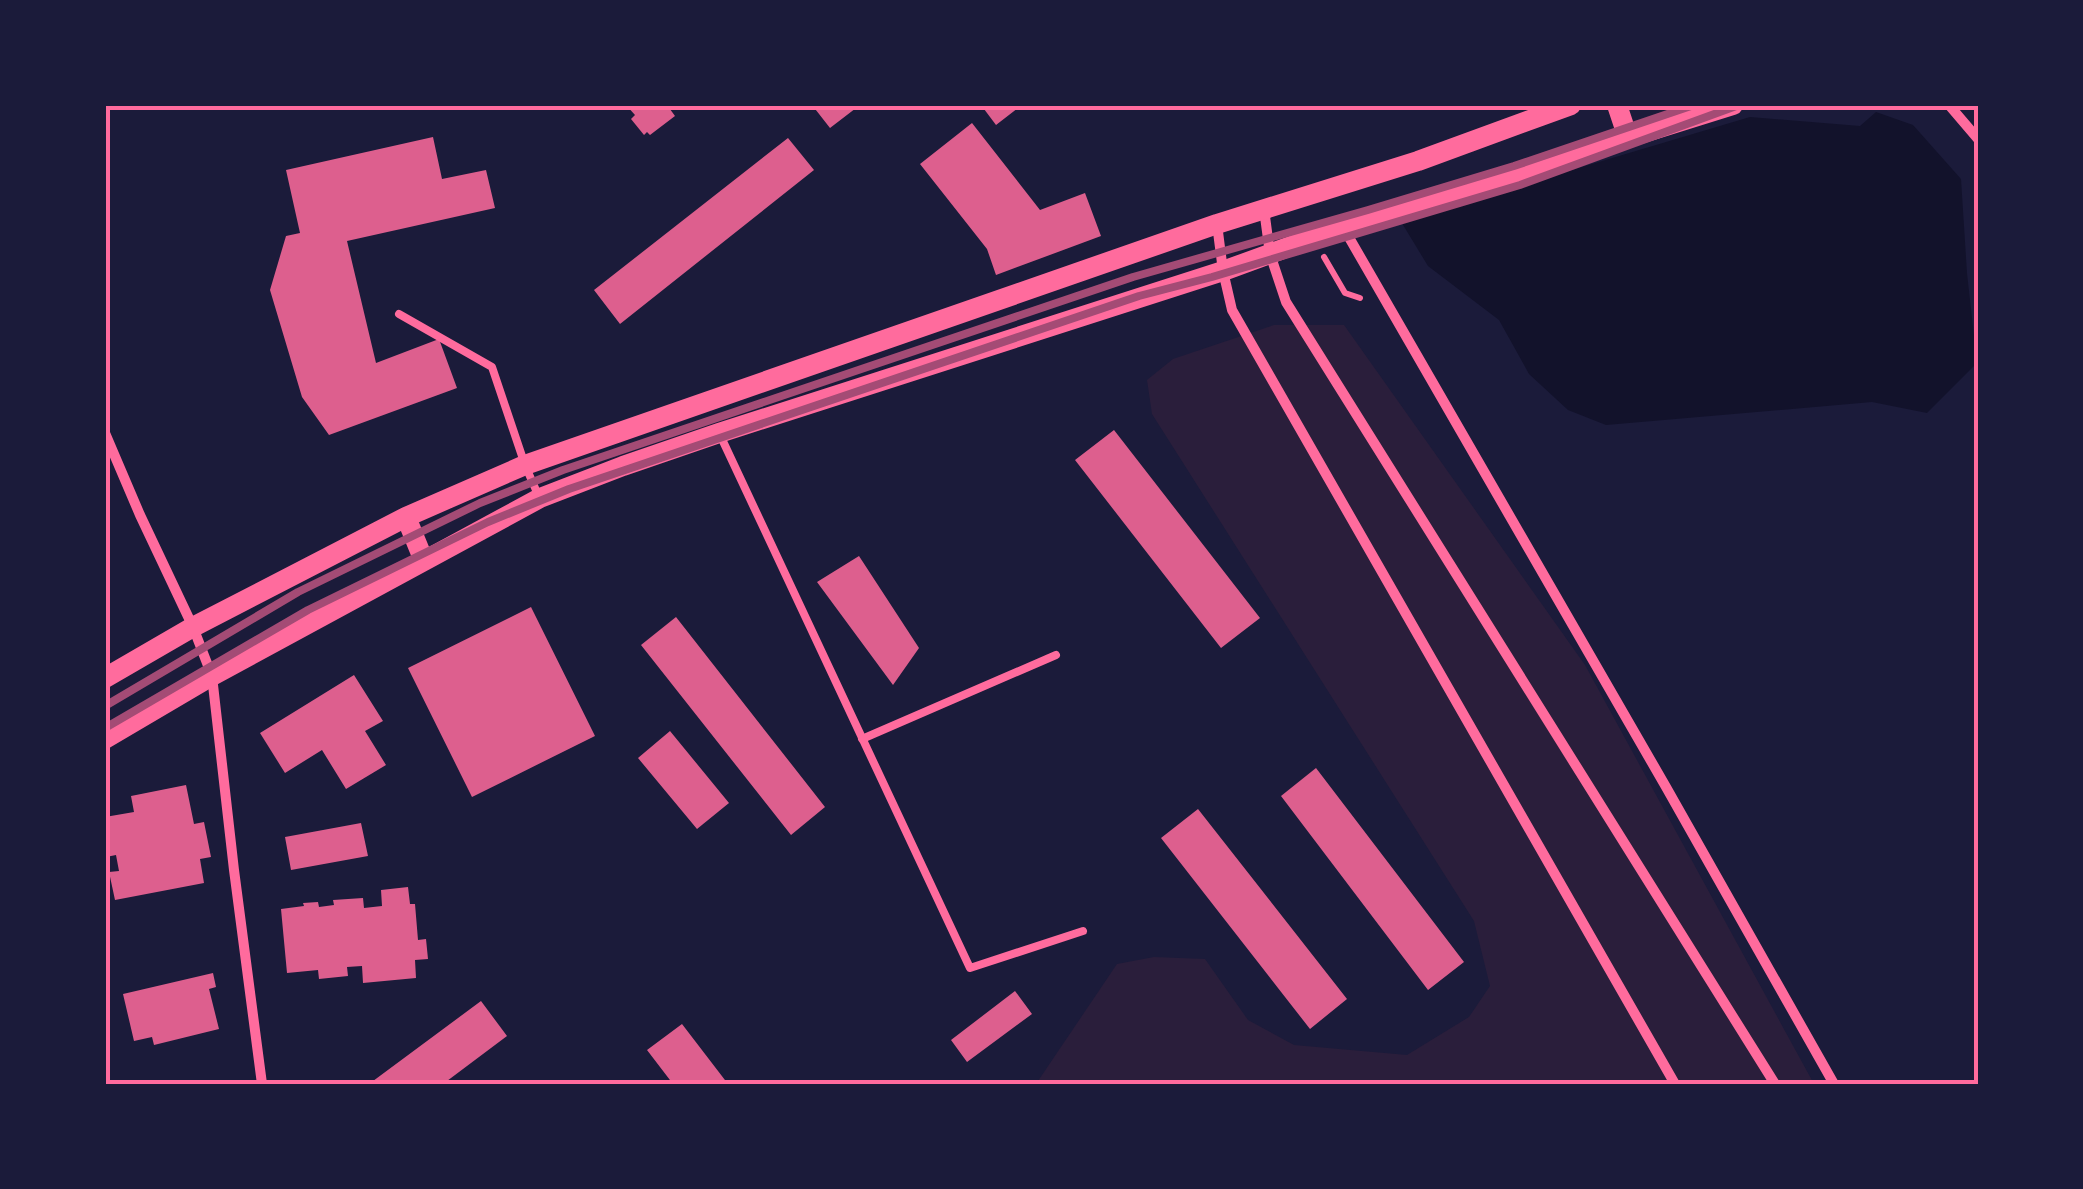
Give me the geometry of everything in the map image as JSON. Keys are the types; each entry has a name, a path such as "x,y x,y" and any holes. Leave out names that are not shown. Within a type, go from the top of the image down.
{"main road":[{"path":"105,678 406,517 525,465 1216,224 1418,161 1572,105"},
{"path":"1618,105 1628,138"},
{"path":"105,739 212,676 540,498 719,433 1223,271 1343,227 1733,105"},
{"path":"749,386 761,419"},
{"path":"612,434 623,466"},
{"path":"406,517 424,560"}],"street":[{"path":"1950,105 1978,134"},
{"path":"1264,209 1270,254 1286,302 1776,1084"},
{"path":"1216,224 1232,310 1674,1084"},
{"path":"1343,227 1834,1084"},
{"path":"105,432 194,627 212,676 262,1084"}],"lane":[{"path":"399,314 492,367 540,498"},
{"path":"719,433 970,968 1083,931"},
{"path":"862,739 1056,656"}],"shaded area":[{"path":"1876,112 1913,125 1961,179 1977,363 1927,413 1872,402 1606,425 1568,410 1529,374 1499,320 1428,266 1397,215 1515,187 1750,117 1860,126"},
{"path":"1274,325 1344,325 1585,665 1814,1084 1036,1084 1117,964 1154,957 1205,959 1248,1020 1294,1045 1407,1055 1469,1017 1490,986 1474,921 1152,414 1147,380 1173,359"}],"building":[{"path":"626,105 667,105 675,116 650,135 644,135"},
{"path":"812,105 860,105 830,128"},
{"path":"981,105 1022,105 996,125"},
{"path":"972,123 1040,210 1085,193 1101,236 996,275 987,249 920,164"},
{"path":"433,137 442,179 486,170 495,208 347,241 376,363 439,339 457,388 329,435 302,397 270,290 286,236 300,233 286,170"},
{"path":"788,138 814,170 620,324 594,290"},
{"path":"1114,430 1260,618 1221,648 1075,460"},
{"path":"859,556 919,648 893,685 817,582"},
{"path":"531,607 595,736 472,797 408,668"},
{"path":"676,617 825,807 791,835 641,645"},
{"path":"354,675 383,721 365,731 386,765 346,789 322,750 285,773 260,733"},
{"path":"670,731 729,803 697,829 638,758"},
{"path":"1316,768 1464,962 1428,990 1281,796"},
{"path":"186,785 194,824 204,822 211,857 200,859 204,883 115,900 109,872 119,871 116,855 106,857 105,817 134,812 131,796"},
{"path":"1198,809 1347,999 1310,1029 1161,838"},
{"path":"361,823 368,856 291,870 285,837"},
{"path":"408,887 410,904 415,904 418,940 426,939 428,959 415,960 416,978 363,983 362,966 347,967 348,976 319,979 318,970 287,973 281,909 304,906 303,903 334,905 333,900 363,898 364,908 382,906 381,890"},
{"path":"213,973 216,987 209,989 219,1029 154,1045 152,1037 134,1041 123,994"},
{"path":"1015,991 1032,1014 967,1062 951,1040"},
{"path":"481,1001 507,1036 443,1084 369,1084"},
{"path":"682,1024 728,1084 673,1084 647,1050"}],"railway":[{"path":"105,706 298,592 480,503 563,470 1133,277 1514,166 1694,105"},
{"path":"105,728 308,610 488,522 569,489 1139,296 1520,185 1739,105"}]}
